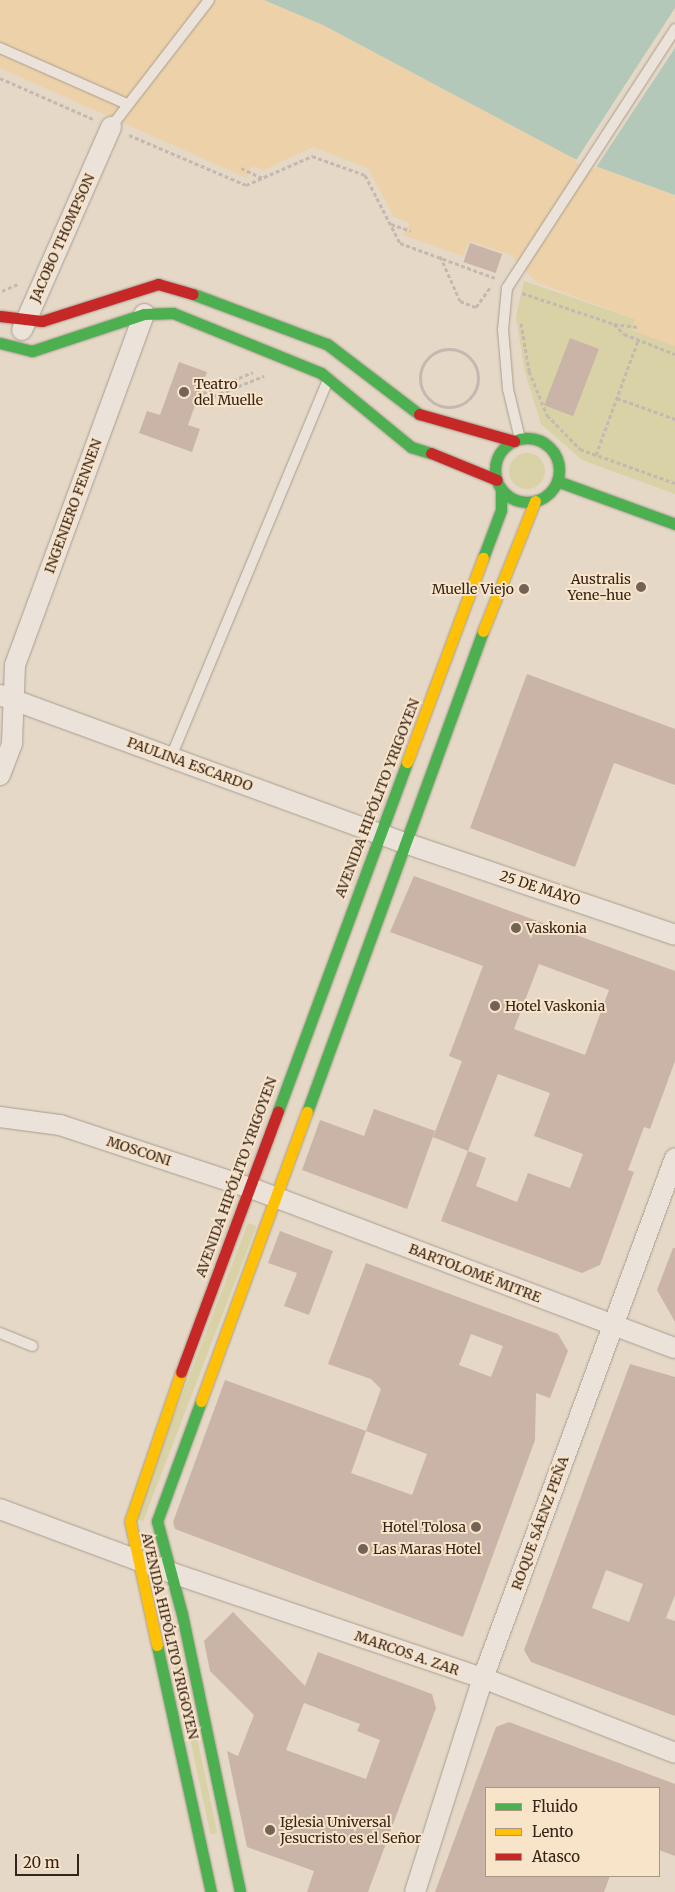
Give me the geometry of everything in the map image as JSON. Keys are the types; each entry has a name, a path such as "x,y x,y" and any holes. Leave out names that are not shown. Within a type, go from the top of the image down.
{"main road":[{"path":"0,316 26,320 63,317 134,289 158,284 177,288 327,344 396,400 429,420 517,440 533,439 550,448 558,465 557,481 536,501 517,500 474,467 411,447 329,379 173,313 144,314 49,348 7,346"},
{"path":"499,485 500,453 517,440"},
{"path":"557,481 675,524"},
{"name":"AVENIDA HIPÓLITO YRIGOYEN","path":"205,1889 130,1524 138,1487 379,833 501,510 499,485"},
{"name":"AVENIDA HIPÓLITO YRIGOYEN","path":"238,1885 172,1573 157,1521 524,520 536,501"}],"street":[{"name":"JACOBO THOMPSON","path":"7,346 26,320 111,127"},
{"name":"INGENIERO FENNEN","path":"0,775 12,743 5,696 144,314"},
{"name":"PAULINA ESCARDO","path":"5,696 405,843"},
{"name":"25 DE MAYO","path":"405,843 675,935"},
{"name":"MOSCONI","path":"0,1117 60,1125 248,1187 275,1198"},
{"name":"ROQUE SÁENZ PEÑA","path":"416,1892 483,1678 675,1158"},
{"name":"BARTOLOMÉ MITRE","path":"275,1198 675,1348"},
{"name":"MARCOS A. ZAR","path":"0,1509 137,1557 172,1573 483,1678 675,1753"},
{"path":"205,1889 238,1885"}],"lane":[{"path":"111,127 127,104 210,0"},
{"path":"517,440 508,389 503,330 507,288 675,29"},
{"path":"0,48 127,104"},
{"path":"171,757 329,379"},
{"path":"0,1333 33,1346"}],"path":[{"path":"0,78 246,185 312,156 365,175 400,243 440,256 496,279 476,307 460,301 440,256"},
{"path":"242,168 262,178"},
{"path":"390,224 411,230"},
{"path":"521,298 522,292 614,324 640,327"},
{"path":"520,312 529,371 542,406 580,449 675,484"},
{"path":"614,324 638,340 675,354"},
{"path":"596,455 638,340"},
{"path":"456,350 474,364 476,388 464,402 442,406 423,390 421,372 430,356 456,350"},
{"path":"202,401 270,373 251,366"},
{"path":"203,393 260,369"},
{"path":"617,398 675,419"}],"shaded area":[{"path":"264,0 675,0 675,195 573,158 323,25"},
{"path":"524,281 635,319 632,330 675,346 675,494 582,460 541,424 525,372 516,317"},
{"path":"527,453 534,454 540,458 544,464 544,478 540,484 534,488 527,489 520,488 514,484 510,478 509,471 510,464 514,458 520,454"},
{"path":"248,1223 256,1226 143,1521 135,1518"},
{"path":"168,1601 217,1833 210,1834 161,1602"}],"sand":[{"path":"0,0 264,0 323,25 573,158 675,195 675,346 632,330 635,319 536,282 511,255 469,241 463,256 403,235 410,223 394,217 368,168 313,147 264,170 252,166 247,178 0,68"}],"pier":[{"path":"675,8 675,48 595,169 575,162"}],"building":[{"path":"470,243 502,254 496,273 463,262"},
{"path":"570,338 599,349 573,416 544,405"},
{"name":"Teatro del Muelle","path":"179,362 207,372 188,425 200,429 192,452 139,433 147,411 160,415"},
{"path":"527,674 675,729 675,785 614,763 575,867 470,828"},
{"path":"414,876 675,971 675,1061 650,1129 644,1127 628,1170 634,1172 600,1265 582,1273 441,1221 468,1151 433,1137 462,1061 449,1056 483,966 390,932","holes":["539,964 609,990 585,1055 514,1029","498,1074 550,1093 534,1136 583,1154 570,1188 528,1173 517,1202 476,1186 486,1158 468,1151"]},
{"path":"374,1109 435,1131 407,1209 302,1170 320,1120 364,1136"},
{"path":"280,1231 333,1251 309,1315 284,1306 297,1273 268,1263"},
{"path":"673,1248 675,1248 675,1322 657,1290"},
{"path":"366,1263 558,1334 568,1351 550,1398 536,1393 535,1440 463,1637 175,1529 173,1522 225,1380 366,1431 381,1389 371,1379 328,1364","holes":["471,1334 503,1346 491,1377 459,1365","366,1431 427,1454 412,1495 351,1473"]},
{"path":"630,1364 675,1377 675,1595 666,1618 675,1621 675,1716 531,1662 524,1650","holes":["606,1570 643,1584 629,1622 592,1608"]},
{"path":"233,1612 305,1686 318,1652 432,1694 436,1708 368,1892 307,1892 314,1871 247,1847 227,1751 238,1756 254,1715 210,1671 204,1641","holes":["304,1703 360,1724 357,1731 380,1740 366,1779 286,1750"]},
{"path":"509,1722 675,1784 675,1856 660,1850 660,1787 485,1787 485,1877 610,1877 604,1892 435,1892 496,1727"}],"traffic: fast":[{"path":"193,294 327,344 419,414"},
{"path":"0,343 32,351 144,314 173,313 321,373 411,447 431,453"},
{"path":"527,438 545,444 553,452 559,470 553,488 545,496 527,502 509,496 501,488 495,470 501,452 509,444 527,438"},
{"path":"557,481 675,524"},
{"path":"483,558 501,510 501,489"},
{"path":"307,1112 483,631"},
{"path":"278,1111 407,762"},
{"path":"201,1401 157,1521 182,1614 240,1892"},
{"path":"157,1645 211,1892"}],"traffic: slow":[{"path":"483,631 535,501"},
{"path":"407,762 483,558"},
{"path":"201,1401 307,1112"},
{"path":"157,1645 130,1521 181,1372"}],"traffic: jam":[{"path":"0,316 42,321 158,284 193,294"},
{"path":"419,414 514,441"},
{"path":"431,453 497,480"},
{"path":"181,1372 278,1111"}],"place":[{"name":"Teatro del Muelle","path":"184,392"},
{"name":"Australis Yene-hue","path":"641,587"},
{"name":"Muelle Viejo","path":"524,589"},
{"name":"Vaskonia","path":"516,928"},
{"name":"Hotel Vaskonia","path":"495,1006"},
{"name":"Hotel Tolosa","path":"476,1527"},
{"name":"Las Maras Hotel","path":"363,1549"},
{"name":"Iglesia Universal Jesucristo es el Señor","path":"270,1830"}]}
